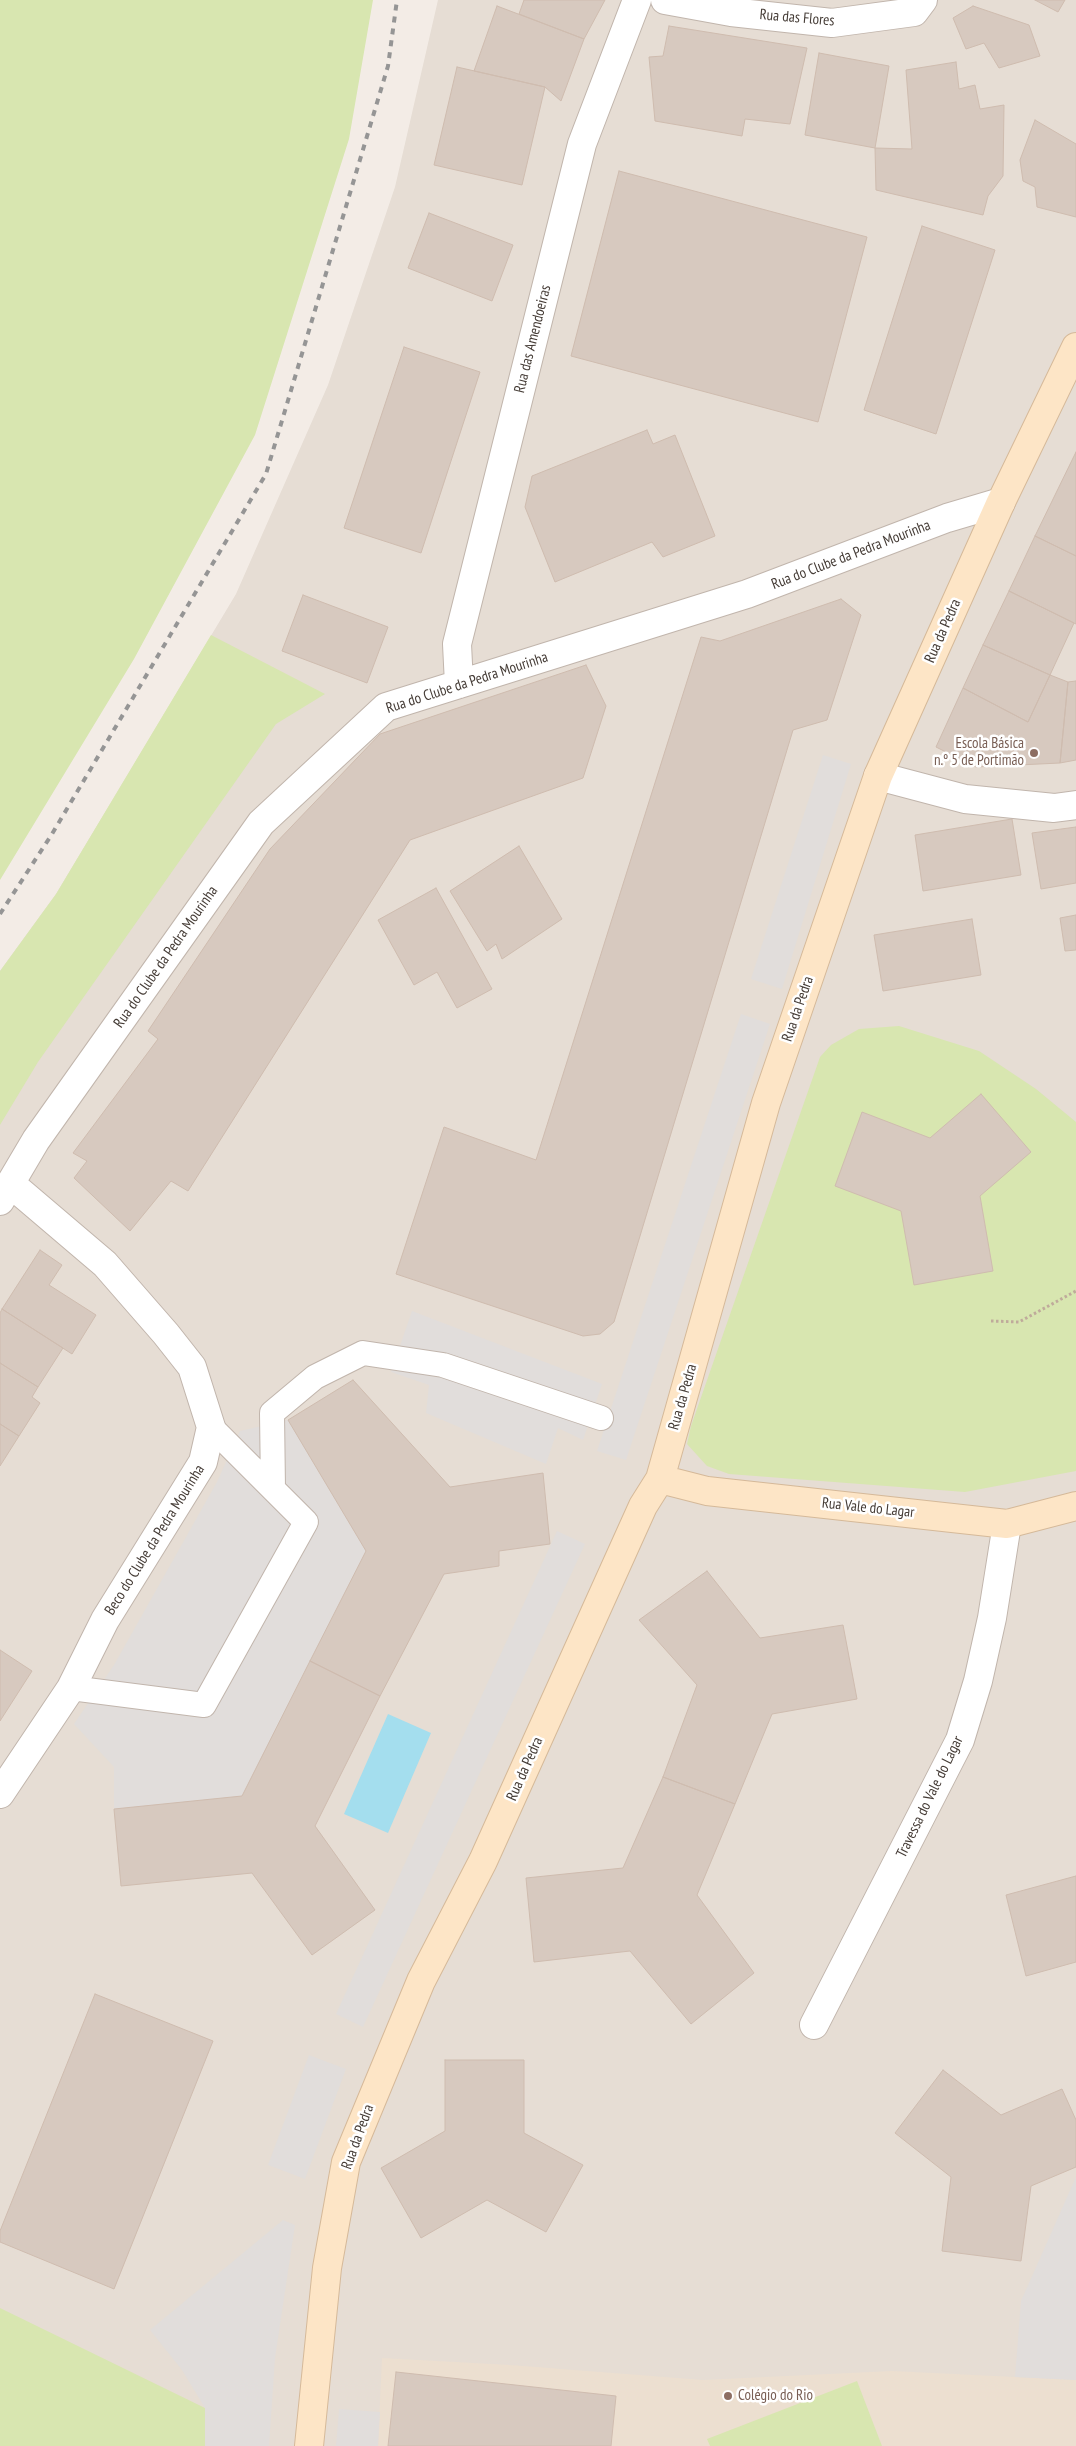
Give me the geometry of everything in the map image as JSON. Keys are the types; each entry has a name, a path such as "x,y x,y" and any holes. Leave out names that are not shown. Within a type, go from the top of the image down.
{"street":[{"name":"Rua das Amendoeiras","path":"459,684 457,644 582,144 637,0"},
{"name":"Rua das Flores","path":"665,0 731,12 832,23 914,12 923,0"},
{"name":"Rua da Pedra","path":"309,2446 327,2268 346,2162 421,1980 483,1861 643,1506 660,1479 766,1103 878,776 1001,502 1076,347"},
{"name":"Rua do Clube da Pedra Mourinha","path":"6,1193 36,1140 261,823 386,707 747,594 947,518 1001,502"},
{"path":"878,776 965,799 1054,808 1076,805"},
{"name":"Beco do Clube da Pedra Mourinha","path":"0,1794 71,1688 105,1620 204,1462 211,1427 192,1367 105,1264 6,1193"},
{"name":"Rua Vale do Lagar","path":"660,1479 706,1491 1008,1524 1076,1506"},
{"name":"Travessa do Vale do Lagar","path":"814,2025 960,1740 980,1672 992,1618 1008,1524"}],"lane":[{"path":"273,1489 272,1413 315,1377 363,1353 443,1365 601,1418"},
{"path":"71,1688 204,1705 306,1522 211,1427"}],"path":[{"path":"990,1321 1020,1322 1076,1291"}],"shaded area":[{"path":"438,0 1076,0 1076,2446 0,2446 0,971 56,894 236,594 328,385 395,187"},
{"path":"823,755 851,764 782,989 751,979"},
{"path":"741,1014 770,1024 626,1460 597,1451"},
{"path":"412,1311 602,1384 583,1440 558,1428 546,1464 426,1413 429,1385 391,1372"},
{"path":"288,1420 366,1551 242,1796 114,1809 114,1767 74,1724 114,1665 217,1482 240,1431"},
{"path":"557,1531 585,1544 363,2027 336,2014"},
{"path":"309,2055 346,2069 305,2179 268,2165"},
{"path":"1076,2177 1076,2380 1015,2377 1021,2301"},
{"path":"283,2220 295,2225 275,2358 269,2446 205,2446 205,2408 182,2370 150,2330"},
{"name":"Colégio do Rio","path":"382,2358 510,2365 703,2380 892,2371 1076,2380 1076,2446 378,2446"},
{"path":"339,2409 380,2412 378,2446 336,2446"}],"green space":[{"path":"0,0 373,0 349,139 255,435 134,659 0,880"},
{"path":"211,635 325,694 276,724 38,1062 0,1125 0,971 56,894"},
{"path":"899,1026 979,1051 1036,1089 1076,1122 1076,1471 965,1492 729,1474 707,1466 687,1444 691,1426 820,1057 831,1045 859,1029"},
{"path":"0,2308 205,2408 205,2446 0,2446"},
{"path":"857,2381 882,2446 710,2446 707,2439"}],"water":[{"path":"388,1714 431,1733 388,1833 344,1814"}],"building":[{"path":"524,0 605,0 584,39 519,14"},
{"path":"1035,0 1065,0 1058,12"},
{"path":"497,6 584,39 561,101 545,87 474,71"},
{"path":"973,6 1029,25 1040,56 999,68 984,43 966,49 953,18"},
{"path":"669,26 807,48 790,124 745,119 742,136 655,121 649,57 663,56"},
{"path":"819,53 889,66 875,148 805,135"},
{"path":"956,62 959,89 975,85 980,109 1004,105 1003,176 988,196 983,215 876,190 875,148 912,149 906,70"},
{"path":"457,67 545,87 522,185 434,165"},
{"path":"1035,120 1076,144 1076,217 1037,207 1035,187 1023,181 1020,160"},
{"path":"619,171 867,237 818,422 571,356"},
{"path":"429,213 513,245 492,301 408,268"},
{"path":"922,226 995,250 936,434 864,410"},
{"path":"404,347 480,372 421,553 344,528"},
{"path":"647,430 653,444 675,435 715,536 663,557 652,542 555,582 525,507 532,476"},
{"path":"1076,452 1076,556 1035,536"},
{"path":"1035,536 1076,556 1076,624 1009,591"},
{"path":"1009,591 1074,623 1050,675 983,645"},
{"path":"303,595 388,627 367,683 282,651"},
{"path":"841,599 861,615 827,720 793,730 614,1322 600,1334 583,1336 396,1274 444,1127 536,1160 701,637 720,641"},
{"path":"983,645 1050,675 1028,722 963,688"},
{"path":"586,665 606,706 583,778 410,840 188,1191 171,1181 130,1231 74,1178 87,1161 73,1153 158,1039 148,1031 270,849 380,734"},
{"path":"1050,675 1068,682 1060,763 976,767 936,747 963,688 1028,722"},
{"path":"1076,681 1076,760 1060,763 1068,682"},
{"path":"1012,819 1021,875 923,891 915,835"},
{"path":"1076,827 1076,883 1041,889 1032,833"},
{"path":"519,846 562,919 502,959 496,944 487,951 450,891"},
{"path":"436,888 492,989 457,1008 437,972 414,985 378,920"},
{"path":"1076,915 1076,950 1065,951 1060,918"},
{"path":"972,919 981,975 883,991 874,935"},
{"path":"981,1094 1031,1152 980,1196 993,1271 914,1285 901,1211 835,1186 862,1112 930,1138"},
{"path":"40,1250 62,1265 49,1285 96,1315 72,1354 2,1309"},
{"path":"2,1309 63,1348 38,1387 0,1363 0,1313"},
{"path":"0,1363 38,1387 32,1397 40,1403 19,1436 0,1424"},
{"path":"353,1380 450,1487 543,1473 550,1544 499,1551 499,1566 444,1574 380,1696 310,1661 366,1551 288,1420"},
{"path":"0,1424 19,1436 0,1466"},
{"path":"707,1571 760,1638 843,1625 857,1699 772,1714 735,1804 663,1777 697,1685 639,1620"},
{"path":"0,1650 32,1671 0,1721"},
{"path":"310,1661 380,1696 315,1826 375,1910 312,1955 252,1873 121,1886 114,1809 242,1796"},
{"path":"663,1777 735,1804 697,1895 754,1973 691,2024 630,1951 534,1962 526,1878 623,1868"},
{"path":"1076,1876 1076,1962 1026,1976 1006,1895"},
{"path":"95,1994 213,2041 114,2289 0,2242 0,2231"},
{"path":"445,2060 524,2060 524,2133 583,2165 546,2232 487,2200 421,2238 381,2168 445,2131"},
{"path":"943,2070 1001,2115 1062,2089 1076,2120 1076,2167 1031,2186 1021,2261 942,2251 951,2177 895,2133"},
{"path":"396,2372 616,2396 611,2446 388,2446"}],"railway":[{"path":"0,914 52,834 266,474 388,66 397,0"}],"place":[{"name":"Escola Básica n.º 5 de Portimão","path":"1034,753"},
{"name":"Colégio do Rio","path":"728,2396"}]}
